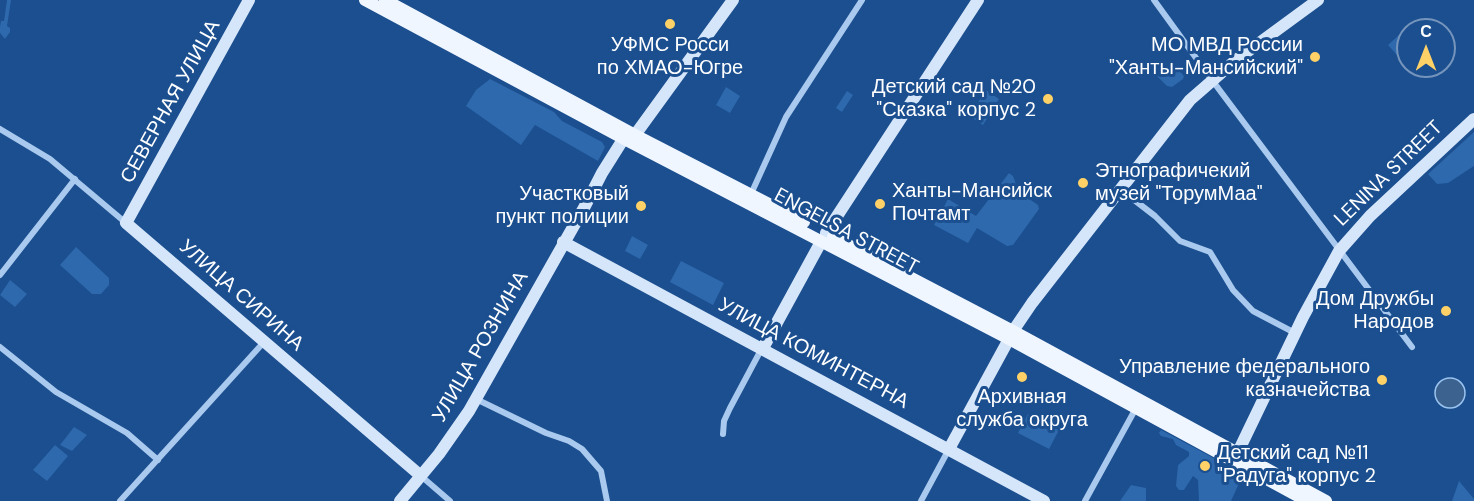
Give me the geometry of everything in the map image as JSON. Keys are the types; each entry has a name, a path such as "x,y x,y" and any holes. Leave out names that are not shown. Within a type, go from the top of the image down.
{"main road":[{"name":"ENGELSA STREET","path":"365,0 388,4 629,137 824,236 1011,335 1236,456 1307,501"},
{"name":"ENGELSA STREET","path":"629,137 751,194 824,236"},
{"name":"ENGELSA STREET","path":"1011,335 1136,408 1326,501"}],"street":[{"name":"СЕВЕРНАЯ УЛИЦА","path":"126,223 249,0"},
{"name":"УЛИЦА РОЗНИНА","path":"710,26 723,0"},
{"name":"УЛИЦА РОЗНИНА","path":"400,501 454,433 476,399 602,173 710,26 733,0"},
{"path":"751,194 786,117 826,52 862,0"},
{"path":"723,434 724,422 730,408 824,236 978,0"},
{"path":"1155,0 1212,80 1412,347"},
{"path":"921,501 1011,335 1032,303 1179,113 1212,80 1259,42 1318,0"},
{"name":"LENINA STREET","path":"1236,456 1295,334 1339,251 1370,216 1474,119"},
{"name":"УЛИЦА СИРИНА","path":"0,129 50,159 75,179 450,501"},
{"path":"0,275 75,179"},
{"path":"1120,189 1155,216 1180,241 1210,252 1233,290 1253,311 1295,334"},
{"name":"УЛИЦА КОМИНТЕРНА","path":"564,243 1044,501"},
{"path":"120,501 264,342"},
{"path":"0,347 56,392 127,433 158,460"},
{"path":"476,399 582,449 601,471 607,501"},
{"path":"1085,501 1136,408"}],"shaded area":[{"path":"7,0 11,0 7,26 10,32 5,39 0,33 0,27 1,21 4,21"},
{"path":"1396,38 1396,54 1388,45"},
{"path":"1172,62 1184,76 1172,87 1167,86 1156,75"},
{"path":"490,79 554,112 562,121 602,142 605,147 598,161 535,125 521,145 466,106 476,90"},
{"path":"726,87 740,96 730,113 716,105"},
{"path":"986,90 999,99 983,125 969,116"},
{"path":"847,91 853,95 842,112 836,108"},
{"path":"1474,132 1474,166 1448,183 1437,184 1428,174"},
{"path":"1009,173 1013,176 1019,192 1038,205 1039,209 1013,245 1007,246 977,228 968,243 934,225 948,199 976,216"},
{"path":"632,236 648,245 640,259 625,251"},
{"path":"76,247 109,278 109,285 101,294 92,294 60,265"},
{"path":"681,261 724,283 713,305 670,282"},
{"path":"10,280 27,294 15,307 0,295"},
{"path":"1450,378 1456,379 1464,387 1464,399 1456,407 1450,408 1444,407 1436,399 1435,393 1436,387 1444,379"},
{"path":"1028,414 1059,430 1049,449 1018,433"},
{"path":"74,427 87,435 72,451 60,445"},
{"name":"Детский сад №11 \"Радуга\" корпус 2","path":"1161,430 1219,461 1225,478 1227,466 1240,472 1241,479 1231,501 1199,501 1198,480 1193,476 1184,490 1179,490 1176,486 1178,465 1189,456 1189,452 1176,445 1173,439 1161,436 1159,433"},
{"path":"55,445 68,456 47,481 33,470"},
{"path":"1459,481 1474,499 1474,501 1452,501"},
{"path":"1131,485 1146,488 1146,501 1120,501"}],"place":[{"name":"УФМС Росси по ХМАО-Югре","path":"670,24"},
{"name":"МО МВД России \"Ханты-Мансийский\"","path":"1315,57"},
{"name":"Детский сад №20 \"Сказка\" корпус 2","path":"1048,99"},
{"name":"Этнографичекий музей \"ТорумМаа\"","path":"1083,183"},
{"name":"Ханты-Мансийск Почтамт","path":"880,204"},
{"name":"Участковый пункт полиции","path":"641,206"},
{"name":"Дом Дружбы Народов","path":"1446,311"},
{"name":"Архивная служба округа","path":"1022,377"},
{"name":"Управление федерального казначейства","path":"1382,380"},
{"name":"Детский сад №11 \"Радуга\" корпус 2","path":"1205,466"}]}
